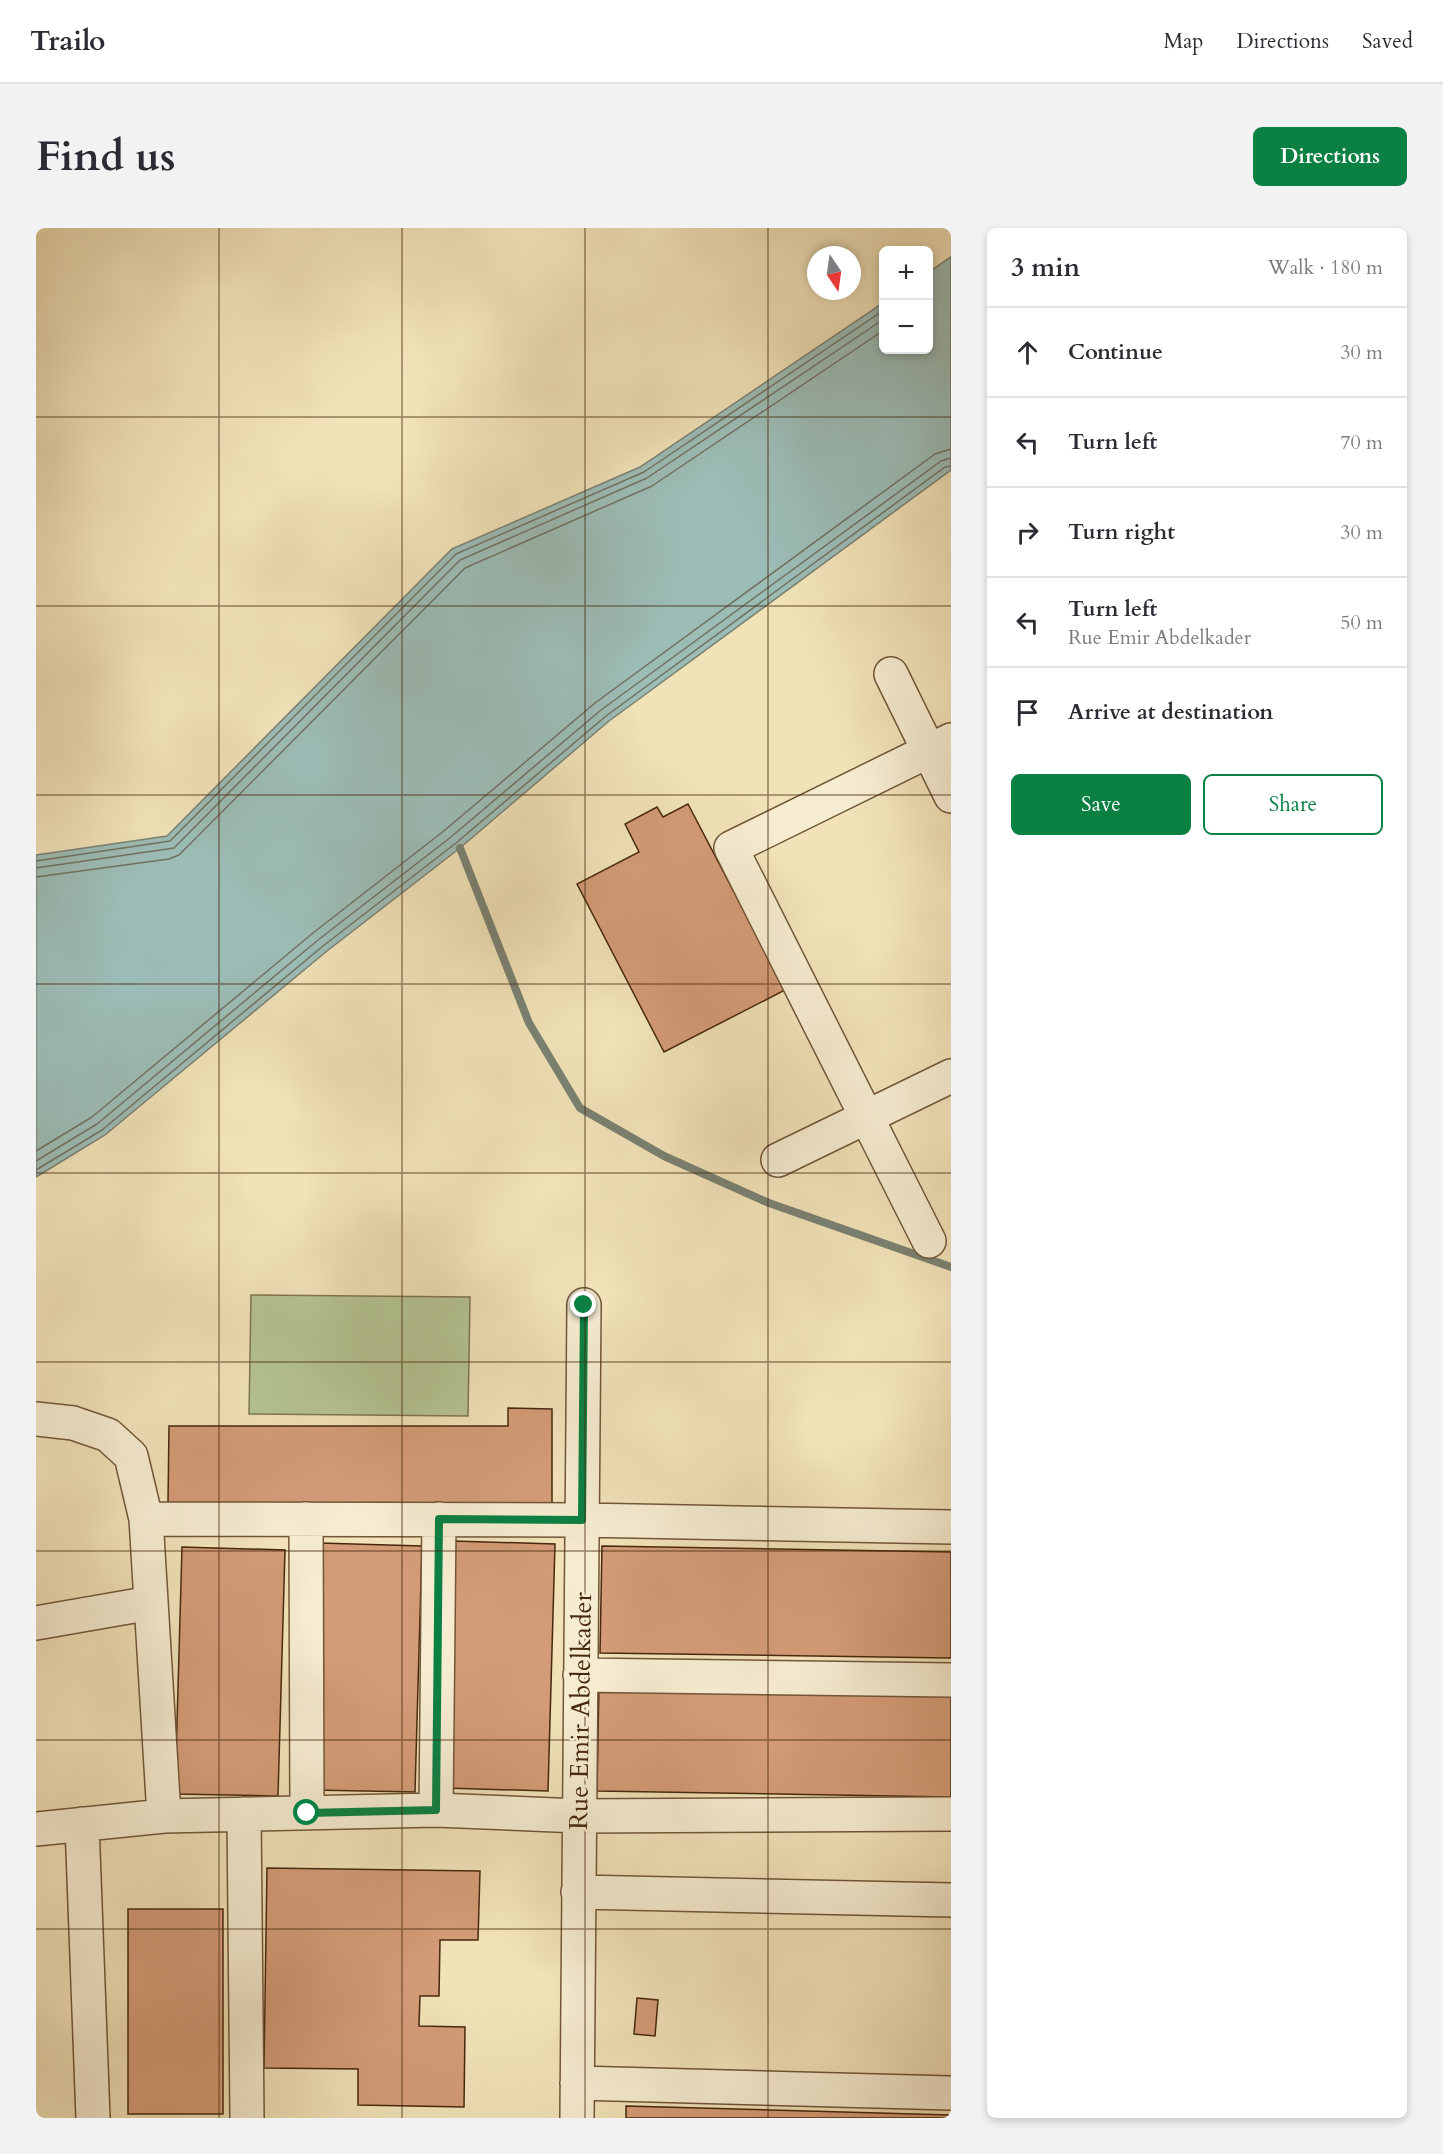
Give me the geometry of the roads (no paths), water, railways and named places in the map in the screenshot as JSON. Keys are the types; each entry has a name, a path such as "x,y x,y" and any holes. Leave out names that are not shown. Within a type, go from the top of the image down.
{"street":[{"path":"891,674 940,746 951,796"},
{"path":"929,1241 731,848 940,746"},
{"path":"778,1160 951,1076"},
{"name":"Rue Emir Abdelkader","path":"577,2118 584,1305"},
{"path":"36,1419 74,1423 108,1435 131,1456 146,1519 164,1816"},
{"path":"146,1519 582,1520 951,1527"},
{"path":"306,1519 307,1813"},
{"path":"436,1810 439,1519"},
{"path":"36,1623 151,1603"},
{"path":"580,1675 951,1680"},
{"path":"36,1829 164,1816 436,1810 579,1816 951,1814"},
{"path":"244,1814 247,2118"},
{"path":"82,1824 93,2118"},
{"path":"578,1892 951,1900"},
{"path":"577,2083 951,2093"}],"water":[{"path":"951,257 951,470 609,721 460,848 327,951 105,1135 36,1177 36,855 167,836 452,549 640,467 879,306 879,354 933,354 933,269"}],"waterway":[{"path":"460,848 529,1023 580,1108 664,1156 769,1203 951,1267"}]}
